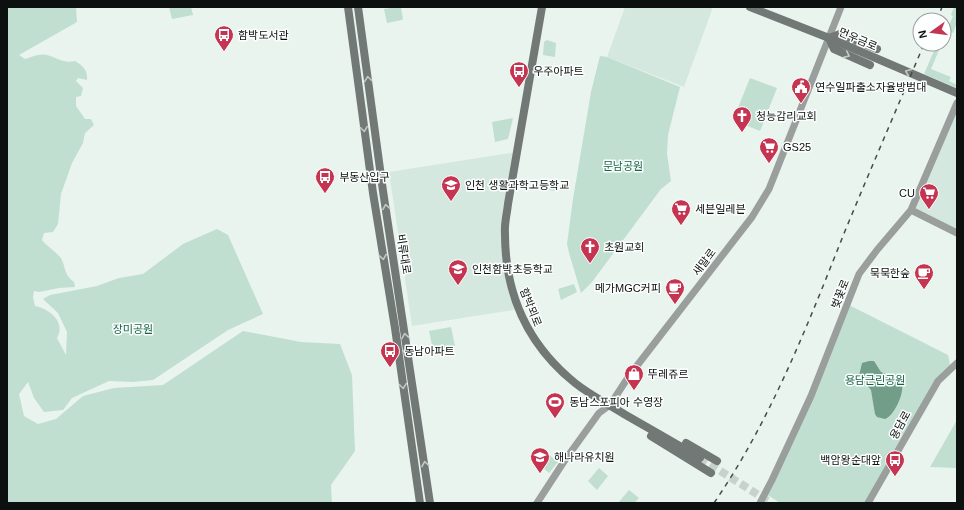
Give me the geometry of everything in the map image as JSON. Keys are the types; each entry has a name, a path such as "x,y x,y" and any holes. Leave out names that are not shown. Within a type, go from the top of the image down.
{"main road":[{"name":"비류대로","path":"348,7 373,193 395,328 420,503"},
{"name":"비류대로","path":"358,7 383,191 430,503"},
{"name":"함박뫼로","path":"542,7 504,232 506,264 513,295 522,319 530,334 544,353 575,384 700,458"},
{"name":"먼우금로","path":"750,7 829,38 957,93"},
{"path":"870,65 834,49 829,38 840,34 877,50"},
{"path":"610,405 622,407 716,461"},
{"path":"610,405 618,415 711,473"}],"street":[{"name":"새말로","path":"537,503 565,460 599,413 610,405 629,376 752,217 766,195 841,7"},
{"name":"벚꽃로","path":"760,503 811,396 859,274 911,210 957,103"},
{"path":"911,210 957,233"},
{"name":"용담로","path":"868,503 938,381 957,363"}],"shaded area":[{"path":"625,7 713,7 684,87 607,57"},
{"path":"957,103 957,233 911,210"},
{"path":"517,152 504,232 519,309 412,326 389,172"},
{"path":"874,361 881,372 896,378 902,385 898,404 892,414 885,419 877,417 875,414 871,390 859,376 862,363"}],"green space":[{"name":"장미공원","path":"7,7 76,7 77,22 19,55 25,59 41,54 64,61 75,61 83,67 87,74 87,80 78,78 76,81 83,88 81,96 76,97 76,106 85,119 91,119 94,125 85,133 83,143 72,163 61,194 58,224 53,232 44,233 42,240 61,258 67,274 74,282 75,287 59,288 39,292 34,291 33,297 35,306 51,313 58,322 59,332 57,338 66,355 67,332 58,313 43,299 50,295 97,286 119,278 143,274 183,244 217,229 228,235 263,314 228,330 153,380 132,382 109,381 72,398 63,410 44,412 34,398 28,382 19,394 24,416 38,424 56,419 83,396 114,388 163,385 243,331 301,342 340,344 352,375 355,451 331,485 332,503 7,503"},
{"path":"169,7 191,7 193,15 172,19"},
{"path":"401,7 403,19 387,23 384,9"},
{"path":"954,7 957,7 957,23 953,33 952,32 952,12"},
{"path":"547,40 556,43 555,57 543,55 544,42"},
{"path":"933,52 938,52 931,69 951,77 949,81 957,85 957,88 924,74"},
{"name":"문남공원","path":"600,56 607,57 680,87 668,135 667,154 671,181 661,189 592,282 581,293 567,244 591,92"},
{"path":"750,78 777,88 760,131 733,120"},
{"path":"513,118 508,139 495,142 492,122"},
{"path":"542,180 557,182 556,191 541,189"},
{"path":"574,284 577,292 561,300 558,289"},
{"name":"용담근린공원","path":"847,304 948,355 951,369 940,379 868,503 780,503 766,494"},
{"path":"451,327 455,346 433,350 429,331"},
{"path":"957,420 957,468 930,467"},
{"path":"544,451 558,462 549,473 536,462"},
{"path":"599,468 608,476 597,490 588,481"},
{"path":"629,490 639,498 634,503 618,503"}],"tunnel":[{"path":"700,458 771,503"}],"railway":[{"path":"940,12 942,7"},
{"path":"714,503 753,439 787,371 921,52"}],"place":[{"name":"함박도서관","path":"224,52"},
{"name":"우주아파트","path":"519,88"},
{"name":"연수일파출소자율방범대","path":"801,104"},
{"name":"청능감리교회","path":"742,133"},
{"name":"GS25","path":"769,164"},
{"name":"부동산입구","path":"325,194"},
{"name":"인천 생활과학고등학교","path":"451,202"},
{"name":"CU","path":"929,210"},
{"name":"세븐일레븐","path":"681,226"},
{"name":"초원교회","path":"590,264"},
{"name":"인천함박초등학교","path":"458,286"},
{"name":"묵묵한숲","path":"924,290"},
{"name":"메가MGC커피","path":"675,305"},
{"name":"동남아파트","path":"390,368"},
{"name":"뚜레쥬르","path":"634,391"},
{"name":"동남스포피아 수영장","path":"555,419"},
{"name":"해나라유치원","path":"540,474"},
{"name":"백암왕순대앞","path":"895,477"}]}
